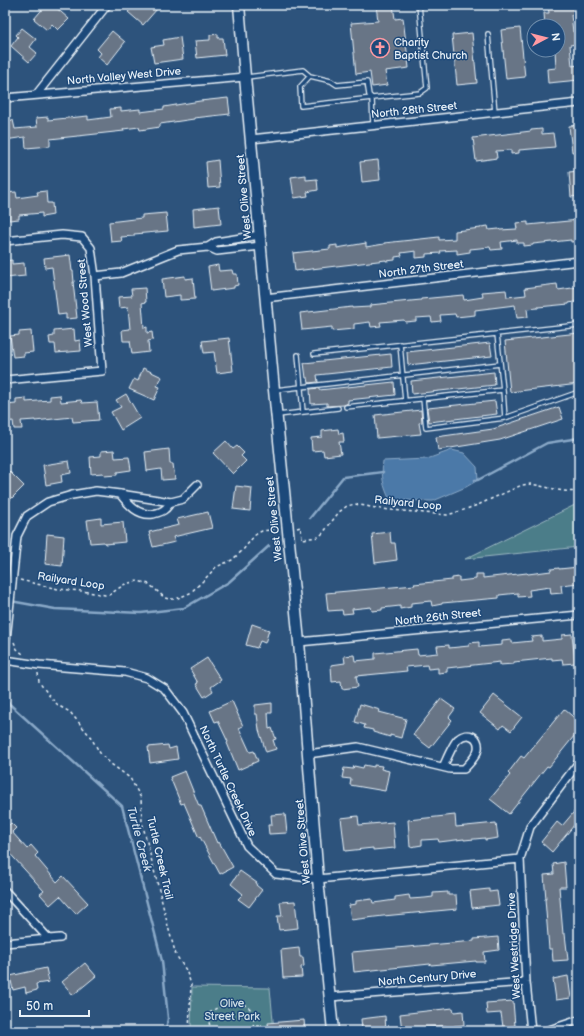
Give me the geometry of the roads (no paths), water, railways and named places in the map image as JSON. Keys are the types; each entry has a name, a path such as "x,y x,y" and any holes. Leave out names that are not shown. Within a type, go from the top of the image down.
{"main road":[{"name":"West Olive Street","path":"239,5 276,415 299,642 318,879 333,1031"}],"street":[{"path":"36,95 107,5"},
{"name":"North Valley West Drive","path":"5,98 245,77"},
{"name":"North 28th Street","path":"251,139 579,103"},
{"name":"West Wood Street","path":"5,241 62,235 82,238 91,248 95,276 102,371 5,380"},
{"path":"95,276 121,273 178,250 208,247 216,242 260,241"},
{"path":"208,247 217,251 260,241"},
{"name":"North 27th Street","path":"266,298 579,261"},
{"path":"5,649 16,580 17,536 27,516 48,502 72,495 96,491 171,502 184,499 197,485"},
{"path":"120,494 129,505 138,512 148,514 157,513 165,509 171,502"},
{"name":"North 26th Street","path":"299,642 579,614"},
{"name":"North Turtle Creek Drive","path":"5,660 39,665 125,672 147,678 165,689 183,713 247,846 276,874 318,879 520,859"},
{"path":"308,754 358,746 450,769 464,769 470,764 478,750 478,742 474,736 464,736 457,740 443,767"},
{"path":"520,859 530,827 579,762"},
{"name":"West Westridge Drive","path":"520,859 526,982 531,1031"},
{"path":"5,891 49,939"},
{"path":"5,943 60,938"},
{"name":"North Century Drive","path":"330,997 526,982"},
{"path":"546,1031 579,1020"}],"lane":[{"path":"310,76 300,87 301,106 420,93 427,88 419,5"},
{"path":"488,34 495,112"},
{"path":"245,77 303,70 310,76 331,81 337,85 367,82 369,95 372,98 373,126"},
{"path":"314,354 579,325"},
{"path":"497,334 505,418"},
{"path":"400,344 404,401"},
{"path":"298,356 303,412"},
{"path":"274,390 500,364"},
{"path":"346,407 503,390"},
{"path":"423,399 426,428 505,418 579,392"},
{"path":"276,415 338,408"}],"water":[{"path":"452,450 464,453 477,467 478,480 466,487 433,501 390,500 383,481 383,461 427,459"}],"waterway":[{"path":"475,480 478,480 547,443 579,438"},
{"path":"310,518 343,477 383,472"},
{"path":"5,600 55,609 141,613 184,608 229,582 269,546"},
{"name":"Turtle Creek","path":"5,700 122,806 162,961 168,1018 166,1031"}],"place":[{"name":"Charity Baptist Church","path":"380,48"}],"park label":[{"name":"Olive Street Park","path":"232,1009"}]}
